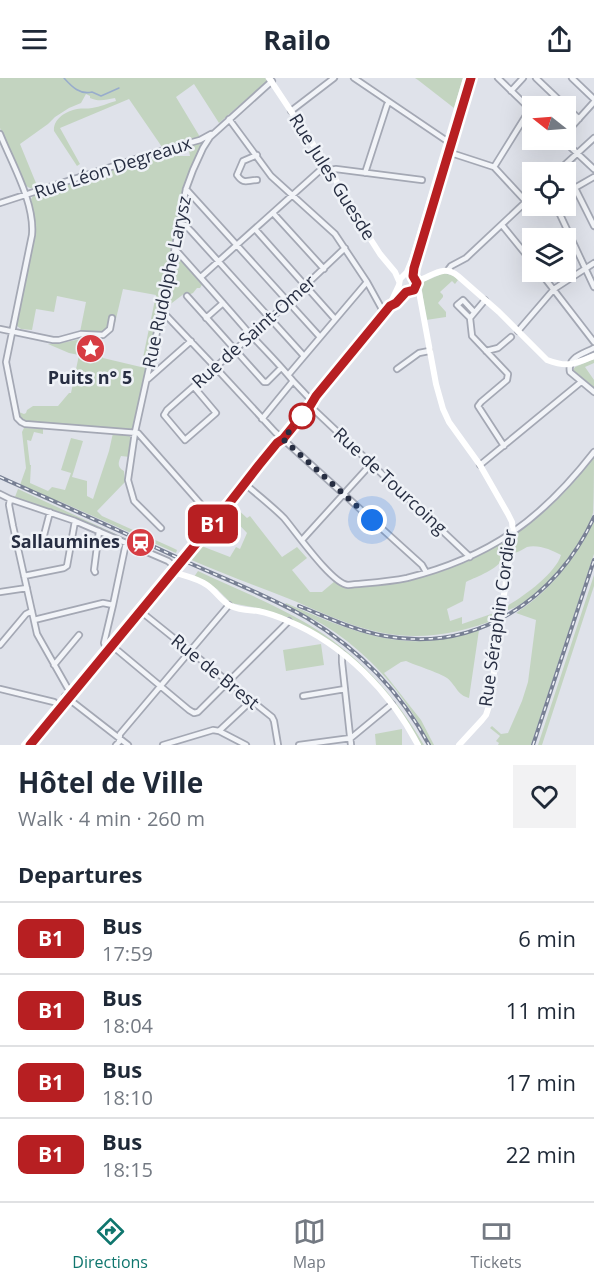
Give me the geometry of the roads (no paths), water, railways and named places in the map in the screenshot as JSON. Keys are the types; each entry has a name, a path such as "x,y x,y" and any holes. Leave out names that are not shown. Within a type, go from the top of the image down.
{"main road":[{"path":"311,402 396,292 411,260 466,78"},
{"path":"24,745 175,568 281,437 408,292 415,281 416,261 471,78"},
{"name":"Rue Jules Guesde","path":"270,80 328,167 375,245 402,279"},
{"path":"402,279 415,281 442,270 448,270 485,300 547,360 569,365 594,356"},
{"path":"402,279 401,288 420,300"},
{"name":"Rue Séraphin Cordier","path":"415,281 443,409 449,422 480,465 510,518 513,533 491,700 482,720 459,745"},
{"path":"175,568 183,553 245,484 281,437"},
{"path":"175,568 204,583 229,605 289,621 316,635 365,674 392,704 418,745"},
{"path":"31,744 68,695"}],"street":[{"path":"291,111 334,78"},
{"path":"354,78 447,141"},
{"path":"498,78 522,101"},
{"path":"511,91 523,78"},
{"path":"536,78 579,119"},
{"path":"572,78 594,101 576,122"},
{"name":"Rue Léon Degreaux","path":"0,203 212,135 270,80"},
{"path":"365,173 389,102"},
{"path":"229,119 271,176 335,234 383,311"},
{"path":"494,167 522,124"},
{"path":"0,134 25,196 31,215 32,228 6,366 16,416 25,424 135,432 141,435 214,519"},
{"name":"Rue Rudolphe Larysz","path":"161,528 134,501 128,480 135,432 186,189 206,143 212,135"},
{"path":"568,162 594,138"},
{"name":"Rue Léon Degreaux","path":"200,140 206,143"},
{"path":"573,150 594,169"},
{"path":"448,152 494,167 522,198"},
{"path":"257,155 243,161 237,175 245,182 257,180"},
{"path":"201,277 328,167 422,180"},
{"path":"576,187 594,177"},
{"path":"186,189 320,337"},
{"path":"576,190 594,226"},
{"path":"448,270 466,258 522,206"},
{"path":"273,213 324,269"},
{"path":"561,216 594,287"},
{"path":"180,224 185,225 191,231 304,356"},
{"path":"502,225 522,250"},
{"path":"255,229 335,319"},
{"name":"Rue de Saint-Omer","path":"194,387 216,413 185,440 164,415 167,410 270,319 345,248"},
{"path":"175,249 281,368 289,374 367,282"},
{"path":"518,331 554,289 594,263"},
{"path":"548,282 594,342"},
{"path":"187,296 264,382 267,382 281,368"},
{"path":"474,312 463,300 458,305 470,318 472,336 508,374 507,380 478,406 504,446"},
{"path":"470,318 485,300"},
{"path":"206,318 223,303"},
{"path":"162,311 261,419 422,565 426,572"},
{"path":"0,329 59,340 81,334 103,335 110,329 112,318"},
{"path":"486,351 498,348 511,337"},
{"path":"147,380 191,341"},
{"path":"594,348 574,358 569,365 570,372 594,392"},
{"path":"397,369 419,353 429,351"},
{"name":"Rue de Tourcoing","path":"289,374 327,422 470,557"},
{"path":"261,419 293,381"},
{"path":"480,465 581,382"},
{"path":"245,484 281,516 321,564 343,585 405,578 442,568 470,557 513,533 534,518 563,490 594,452"},
{"path":"302,540 371,464"},
{"path":"0,494 99,531 168,561 175,568"},
{"path":"10,499 11,515 38,639 54,665 68,695 128,745"},
{"path":"44,539 50,512"},
{"path":"24,576 67,566 75,521"},
{"path":"95,572 99,531"},
{"path":"126,543 104,643 189,710 198,712 289,621"},
{"path":"0,592 27,588"},
{"path":"34,620 103,603 113,605"},
{"path":"116,745 120,734 229,605"},
{"name":"Rue de Brest","path":"139,610 272,717 278,745"},
{"path":"0,645 26,614 32,611"},
{"path":"54,665 79,635"},
{"path":"342,654 351,745"},
{"path":"0,689 54,702"},
{"path":"303,696 345,689"},
{"path":"219,731 251,701"},
{"path":"299,745 351,738 392,704"},
{"path":"163,745 213,730 246,745"}],"waterway":[{"path":"64,78 80,91 92,92 101,96 119,88"}],"railway":[{"path":"0,477 263,595 307,618 344,643 377,673 405,707 429,745"},
{"path":"299,606 352,627 385,636 419,639 451,636 481,627 510,614 536,595 559,573 578,546 594,517"},
{"path":"533,745 594,560"}],"place":[{"name":"Puits n° 5","path":"90,349"},
{"name":"Sallaumines","path":"141,542"}]}
